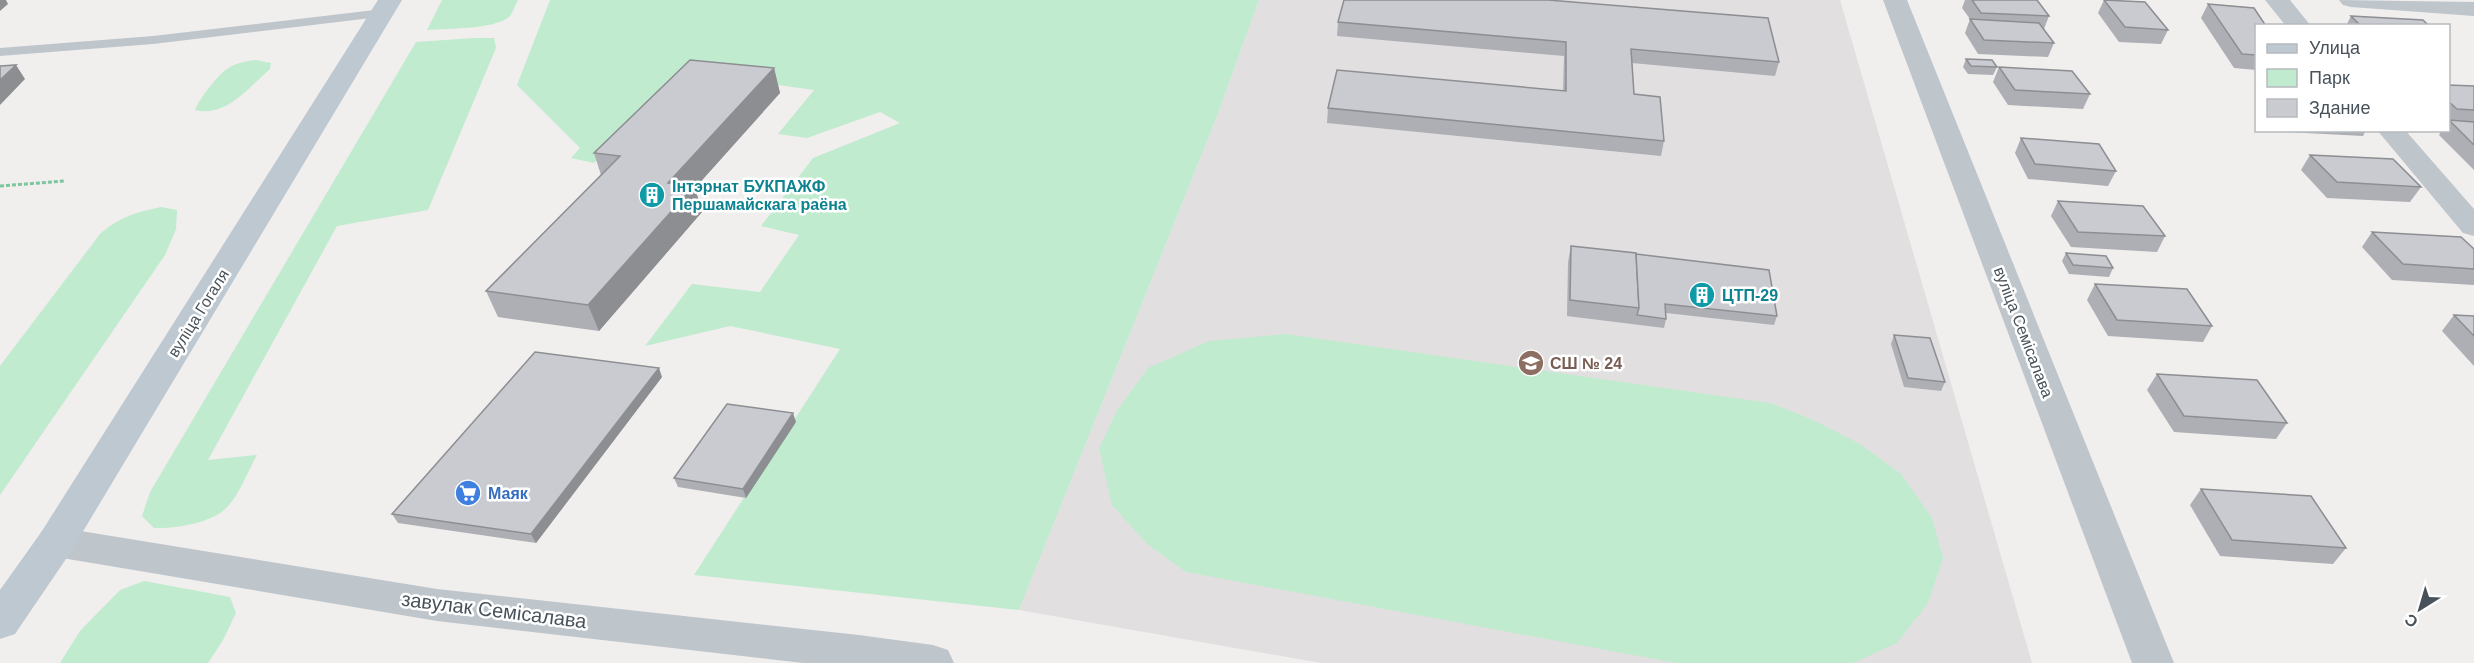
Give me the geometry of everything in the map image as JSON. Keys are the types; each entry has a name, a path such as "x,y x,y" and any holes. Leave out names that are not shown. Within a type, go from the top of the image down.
{"main road":[{"name":"вуліца Гогаля","path":"0,622 56,542 387,7"}],"street":[{"name":"вуліца Семісалава","path":"1894,0 2153,663"},
{"path":"2277,0 2297,24"},
{"path":"2351,0 2474,9"},
{"path":"2392,132 2474,227"},
{"name":"завулак Семісалава","path":"56,542 437,605 859,652 933,663"}],"lane":[{"path":"0,52 153,40 387,7"}],"path":[{"path":"0,186 64,181"}],"shaded area":[{"name":"СШ № 24","path":"1259,0 1840,0 2032,663 1321,663 1019,610 1217,116"}],"green space":[{"path":"442,0 518,0 509,17 502,21 469,28 427,30"},
{"path":"550,0 1259,0 1217,116 1019,610 694,575 840,349 730,326 645,346 692,284 760,292 799,235 761,226 813,158 900,123 880,112 807,138 778,134 814,90 684,72 594,163 571,158 580,148 517,85"},
{"path":"494,38 496,48 428,210 337,226 208,460 257,455 237,494 223,511 205,520 183,526 154,528 142,516 150,492 416,42"},
{"path":"256,60 271,63 270,69 245,92 217,110 195,110 208,89 223,72 234,65"},
{"path":"161,207 177,210 176,229 165,255 0,495 0,366 100,234 114,223 129,216"},
{"path":"1286,334 1770,403 1811,419 1860,444 1901,474 1932,518 1943,558 1928,603 1897,643 1853,663 1676,663 1186,572 1147,544 1112,505 1099,448 1118,409 1148,368 1209,341"},
{"path":"144,581 230,597 236,613 223,640 208,663 60,663 80,631 120,590"}],"building":[{"path":"1344,0 1548,0 1768,18 1779,62 1631,49 1634,94 1660,97 1664,141 1328,108 1337,70 1566,91 1566,42 1338,22"},
{"path":"1972,0 2037,0 2049,16 1981,13"},
{"path":"2104,0 2145,2 2168,30 2125,27"},
{"path":"2208,4 2254,8 2265,24 2255,24 2255,55 2242,54"},
{"path":"2351,16 2423,20 2427,24 2359,24"},
{"path":"1970,19 2039,23 2054,43 1984,40"},
{"path":"1966,59 1992,60 1997,67 1971,66"},
{"name":"Інтэрнат БУКПАЖФ Першамайскага раёна","path":"690,60 774,68 668,183 694,186 588,305 486,291 620,156 594,153"},
{"path":"16,65 0,80 0,66"},
{"path":"1999,67 2072,71 2090,94 2015,90"},
{"path":"2450,85 2474,86 2474,110 2457,109 2450,103"},
{"path":"2450,120 2474,122 2474,145 2450,121"},
{"path":"2021,138 2099,144 2116,171 2035,164"},
{"path":"2310,155 2393,159 2421,187 2337,182"},
{"path":"2058,201 2143,206 2165,236 2078,232"},
{"path":"2372,232 2461,237 2474,249 2474,269 2403,264"},
{"path":"1571,246 1636,253 1639,308 1570,300"},
{"path":"2066,253 2106,256 2113,268 2073,265"},
{"name":"ЦТП-29","path":"1636,254 1769,270 1777,316 1665,304 1666,319 1637,315 1639,308"},
{"path":"2095,284 2187,289 2212,326 2117,320"},
{"path":"2454,315 2474,316 2474,336"},
{"path":"1894,335 1930,338 1945,382 1908,378"},
{"path":"535,352 659,368 531,534 392,514"},
{"path":"2157,374 2257,380 2287,423 2184,416"},
{"path":"727,404 793,413 743,489 674,478"},
{"path":"2201,489 2311,496 2346,548 2232,540"}],"place":[{"name":"Інтэрнат БУКПАЖФ Першамайскага раёна","path":"652,195"},
{"name":"ЦТП-29","path":"1702,295"},
{"name":"СШ № 24","path":"1531,363"},
{"name":"Маяк","path":"468,493"}]}
